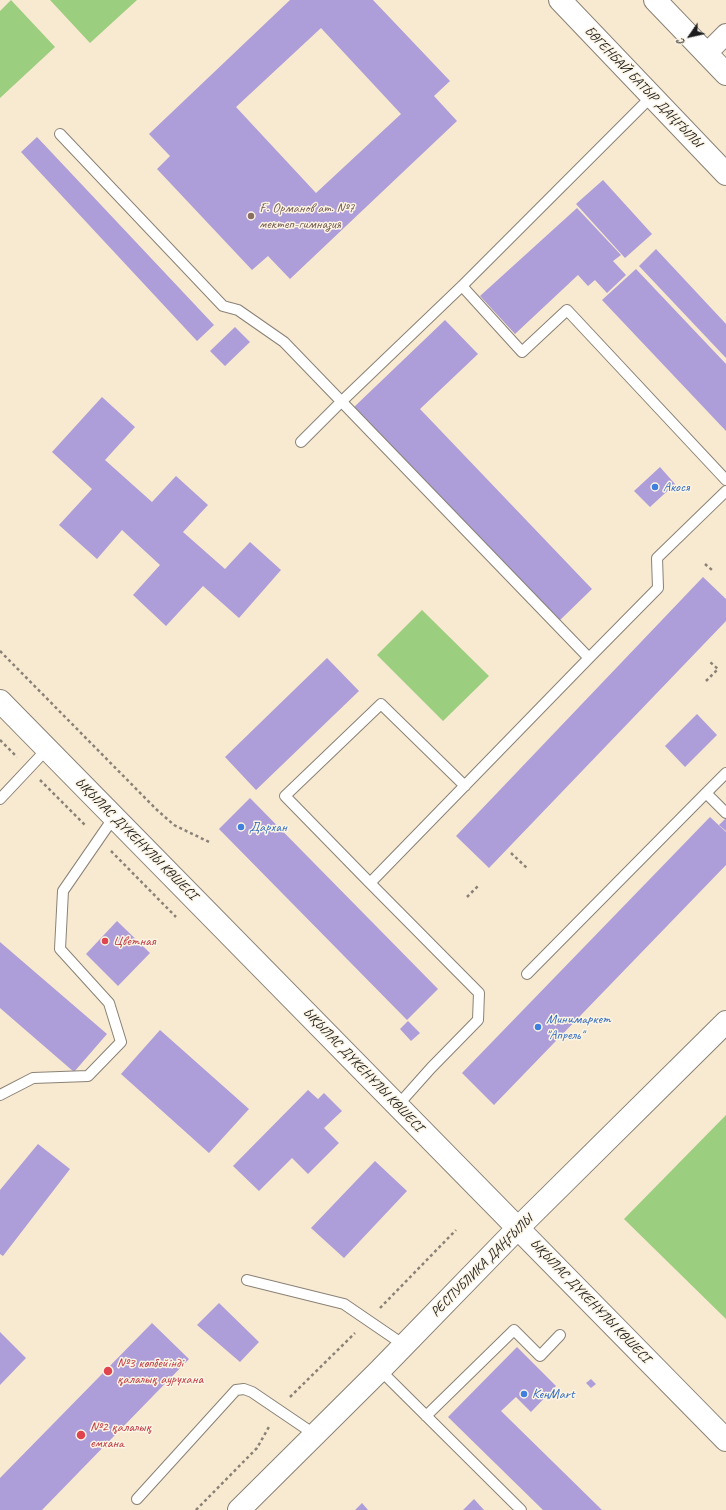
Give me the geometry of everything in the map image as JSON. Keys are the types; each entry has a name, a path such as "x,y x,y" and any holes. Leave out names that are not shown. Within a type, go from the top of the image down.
{"main road":[{"name":"БӨГЕНБАЙ БАТЫР ДАҢҒЫЛЫ","path":"560,0 726,174"},
{"path":"655,0 726,74"},
{"name":"ЫҚЫЛАС ДҮКЕНҰЛЫ КӨШЕСІ","path":"0,701 726,1440"},
{"name":"РЕСПУБЛИКА ДАҢҒЫЛЫ","path":"238,1510 380,1370 518,1228 726,1022"}],"street":[{"path":"706,54 726,34"}],"lane":[{"path":"301,442 462,286 652,96"},
{"path":"60,134 223,306 238,310 284,342 590,658"},
{"path":"462,286 522,352 567,310 726,480"},
{"path":"370,883 658,588 657,558 726,491"},
{"path":"398,1105 431,1068 478,1020 479,993 285,796 380,704 465,786"},
{"path":"0,799 47,749"},
{"path":"527,974 726,773"},
{"path":"706,793 726,813"},
{"path":"0,1095 34,1078 88,1076 121,1042 109,1003 60,949 63,891 114,817"},
{"path":"246,1280 344,1304 404,1345"},
{"path":"426,1416 514,1330 540,1356 560,1335"},
{"path":"380,1370 521,1510"},
{"path":"137,1499 236,1390 244,1389 252,1392 314,1434"}],"path":[{"path":"705,564 712,570"},
{"path":"0,651 156,809 174,825 209,842"},
{"path":"706,681 718,669 710,662"},
{"path":"511,853 528,869"},
{"path":"467,897 478,886"},
{"path":"196,1510 257,1448 263,1440 277,1409 368,1321 456,1230"}],"green space":[{"path":"11,0 55,47 0,98 0,11"},
{"path":"50,0 137,0 90,43"},
{"path":"422,610 489,676 443,721 377,655"},
{"path":"726,1115 726,1319 624,1219"}],"building":[{"path":"290,0 373,0 450,81 434,96 457,121 290,279 268,256 252,270 157,169 170,156 149,134","holes":["321,28 401,114 316,193 236,107"]},
{"path":"37,137 214,325 197,341 21,152"},
{"path":"603,180 652,234 625,258 576,204"},
{"path":"577,208 621,255 613,261 626,275 607,293 595,280 588,286 578,275 515,334 480,296"},
{"path":"656,249 726,324 726,358 639,266"},
{"path":"636,269 726,364 726,431 602,300"},
{"path":"445,320 478,354 420,409 592,589 557,623 352,409"},
{"path":"235,327 250,342 225,366 210,351"},
{"path":"102,397 135,427 105,460 152,502 176,476 208,505 183,532 225,569 250,542 281,570 239,618 203,586 166,626 133,595 160,565 122,530 97,559 59,525 92,489 52,452"},
{"name":"Акося","path":"660,467 675,484 650,507 634,491"},
{"path":"703,577 726,599 726,621 489,868 456,836"},
{"path":"327,658 359,691 256,790 225,757"},
{"path":"697,714 717,735 685,767 665,746"},
{"path":"250,798 438,989 407,1020 219,829"},
{"path":"710,817 726,832 726,865 494,1105 462,1073"},
{"path":"726,818 726,831 719,825"},
{"path":"117,921 150,953 118,986 86,954"},
{"path":"0,942 107,1034 74,1072 0,1008"},
{"path":"408,1021 420,1033 411,1041 400,1029"},
{"path":"160,1030 249,1109 209,1153 121,1074"},
{"path":"308,1090 318,1099 324,1093 342,1111 324,1128 339,1143 308,1174 292,1158 259,1191 233,1166"},
{"path":"38,1144 70,1169 3,1256 0,1254 0,1190"},
{"path":"375,1161 407,1191 344,1258 311,1228"},
{"path":"219,1303 259,1342 240,1362 197,1325"},
{"path":"152,1323 189,1359 42,1510 0,1510 0,1478"},
{"path":"0,1332 26,1358 0,1385"},
{"path":"517,1347 556,1386 531,1412 516,1397 501,1411 602,1510 543,1510 448,1417"},
{"path":"591,1379 596,1384 591,1388 586,1383"},
{"path":"474,1499 484,1510 463,1510"},
{"path":"362,1503 368,1510 355,1510"}],"place":[{"name":"Ғ. Орманов ат. №7 мектеп-гимназия","path":"251,216"},
{"name":"Акося","path":"655,487"},
{"name":"Дархан","path":"241,827"},
{"name":"Цветная","path":"105,941"},
{"name":"Минимаркет \"Апрель\"","path":"538,1027"},
{"name":"№3 көпбейінді қалалық аурухана","path":"108,1371"},
{"name":"КеңMart","path":"524,1394"},
{"name":"№2 қалалық емхана","path":"81,1435"}]}
